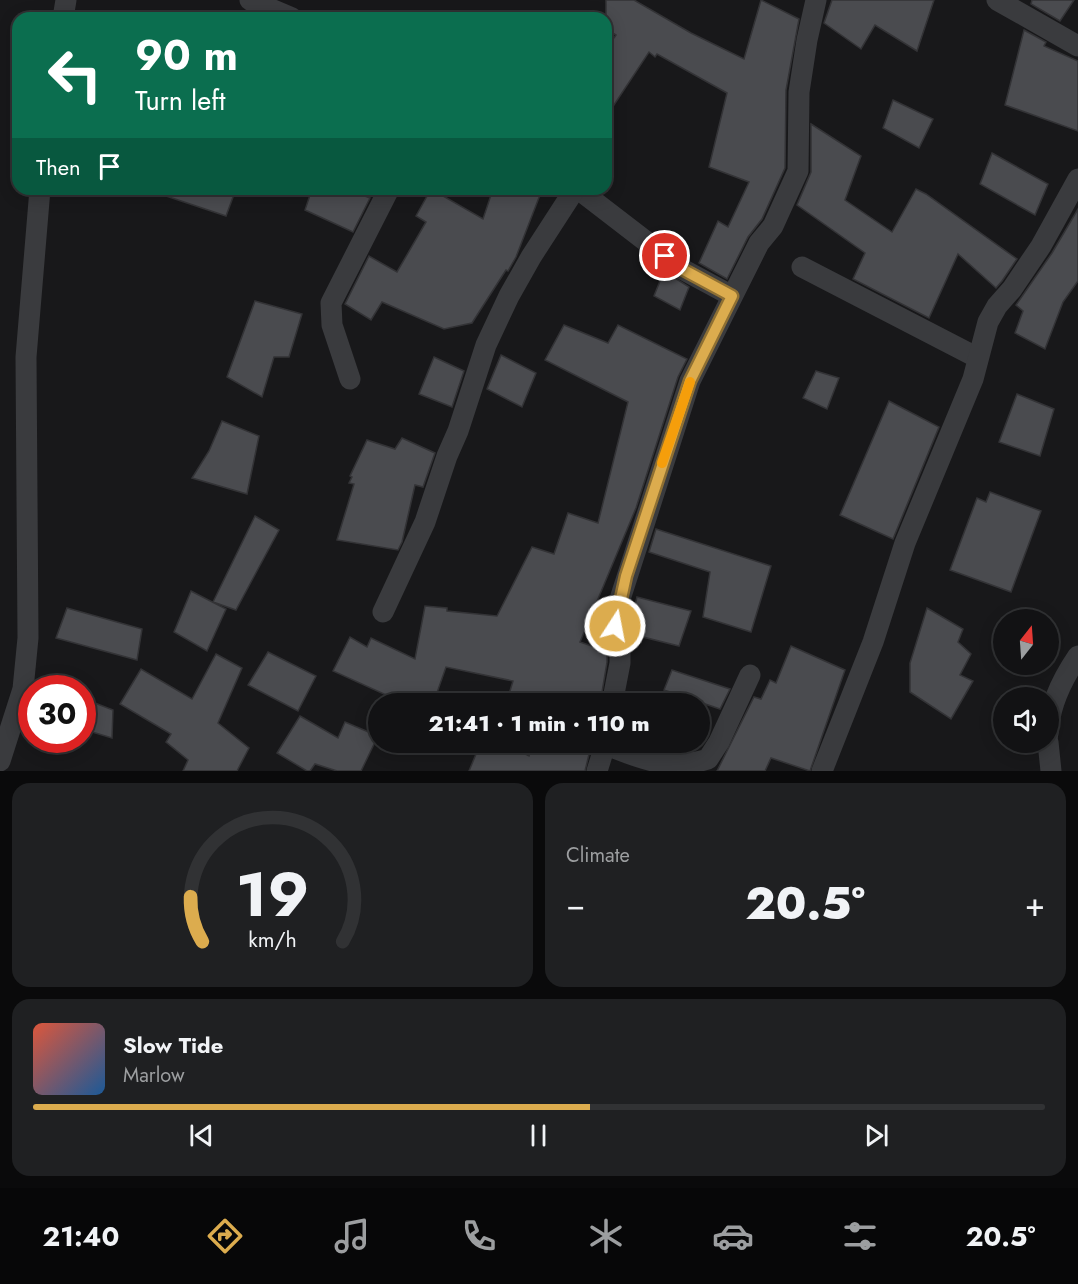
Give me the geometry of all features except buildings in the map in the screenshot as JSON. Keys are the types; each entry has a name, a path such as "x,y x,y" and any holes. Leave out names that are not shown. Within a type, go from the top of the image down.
{"street":[{"path":"250,0 278,12"},
{"path":"614,693 620,663 620,643 615,626 626,576 690,381 759,243 773,226 798,171 799,92 816,0"},
{"path":"997,0 1078,46"},
{"path":"822,771 873,642 905,543 973,378 988,322 1041,246 1078,178"},
{"path":"0,761 23,689 28,638 26,357 40,195"},
{"path":"350,379 332,325 331,303 386,195"},
{"path":"383,612 425,522 486,345 525,267 572,195"},
{"path":"584,195 682,269 732,296"},
{"path":"802,267 978,358"},
{"path":"1059,691 1078,656"},
{"path":"628,753 645,760 680,765 708,759 719,742 750,675"},
{"path":"597,771 603,753"},
{"path":"1049,753 1051,771"}],"slow traffic":[{"path":"662,463 690,382"}],"route":[{"path":"615,626 626,576 690,381 732,296 682,269 665,256"}]}
